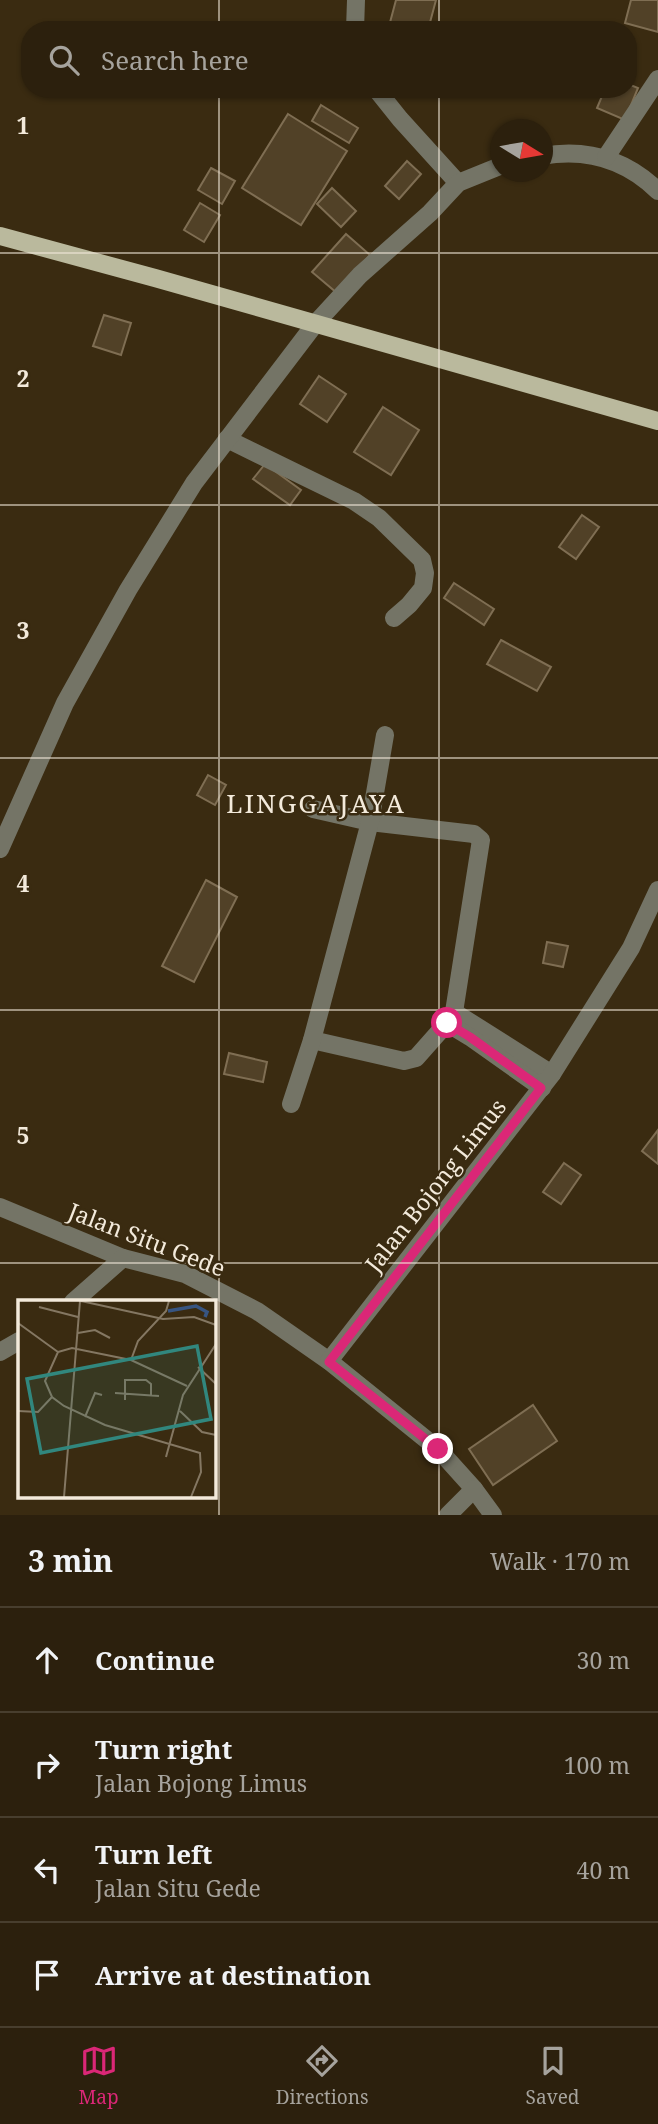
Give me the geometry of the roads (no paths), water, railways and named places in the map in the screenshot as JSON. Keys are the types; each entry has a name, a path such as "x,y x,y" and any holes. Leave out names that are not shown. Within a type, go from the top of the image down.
{"main road":[{"path":"0,236 658,421"}],"street":[{"path":"355,21 356,0"},
{"path":"606,157 658,79"},
{"path":"383,98 458,183"},
{"path":"553,154 606,157 641,175 657,188"},
{"path":"0,849 65,703 128,590 186,495 315,324 360,275 430,213 458,183 490,170"},
{"path":"227,439 354,501 379,518 422,560 425,573 423,588 394,618"},
{"path":"291,1104 312,1040 370,822 385,735"},
{"path":"312,1040 404,1061 416,1058 451,1018 481,841 474,835 370,822 313,809"},
{"name":"Jalan Bojong Limus","path":"329,1362 547,1081 631,948 650,928 658,890"},
{"path":"451,1018 547,1081"},
{"name":"Jalan Situ Gede","path":"0,1207 123,1258 185,1275 257,1311 329,1362 438,1449 493,1515"},
{"path":"74,1300 123,1258"},
{"path":"0,1352 18,1342"},
{"path":"448,1515 474,1489"}],"district":[{"name":"LINGGAJAYA","path":"316,803"}]}
